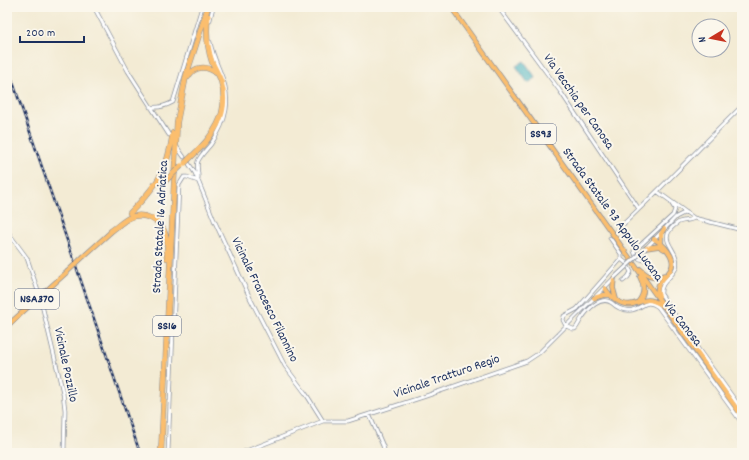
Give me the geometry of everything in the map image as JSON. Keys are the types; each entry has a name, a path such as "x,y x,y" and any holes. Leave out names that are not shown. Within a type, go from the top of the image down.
{"highway":[{"path":"130,213 210,139 220,119 223,99 222,88 207,41 208,7"},
{"name":"Strada Statale 16 Adriatica","path":"160,453 175,152 180,105 186,76 208,7"},
{"name":"Strada Statale 16 Adriatica","path":"160,453 174,128 177,104 184,76 208,7"},
{"name":"SS16","path":"180,105 188,77 193,71 200,68 206,68 212,69 218,75"},
{"name":"SS16","path":"130,213 154,187 162,174 169,154 174,128"},
{"name":"SS16","path":"111,231 132,217 143,216 152,218 160,225 166,235 167,265"}],"main road":[{"name":"Strada Statale 93 Appulo Lucana","path":"451,7 742,416"},
{"name":"NSA370","path":"7,326 130,213"},
{"path":"660,245 661,234 664,229"},
{"path":"654,238 667,250 672,259 671,269 660,282 658,287 658,293 665,307"},
{"path":"646,248 660,245"},
{"path":"631,261 647,276 652,278 662,277 667,274"},
{"path":"631,261 643,281 644,294 637,303"},
{"path":"612,295 614,278"},
{"path":"605,288 616,300 626,305 644,300 652,300 665,307"},
{"path":"594,298 604,295 612,295"}],"street":[{"path":"94,7 121,61 169,135"},
{"path":"150,107 164,106 173,102 202,7"},
{"path":"168,453 179,185 184,177 198,181 198,162 212,143 219,129 224,116 226,102 226,86 213,57 209,38 213,7"},
{"name":"Via Vecchia per Canosa","path":"498,7 560,91 639,209"},
{"path":"617,230 658,192 700,146 742,106"},
{"name":"Vicinale Francesco Filannino","path":"177,147 198,181 236,267 285,366 324,421"},
{"path":"658,192 694,218 742,230"},
{"path":"644,259 640,260 634,251 673,215 675,209 670,201"},
{"path":"676,217 681,208"},
{"path":"676,217 686,212"},
{"name":"Vicinale Tratturo Regio","path":"324,421 348,421 527,360 539,353 676,217"},
{"name":"Via Canosa","path":"694,218 679,223 670,230 666,238 667,242 675,253 676,265 673,274 663,283 661,287 661,294 688,335 742,410"},
{"path":"7,231 27,258 38,291"},
{"path":"610,238 621,254 621,259 626,263 630,272 628,277 623,281"},
{"path":"566,326 563,320 564,316 577,309 621,259"},
{"name":"Via Canosa","path":"566,326 575,329 585,314 596,303 601,301 607,300 617,307 628,310 636,309 647,304 658,307 742,423"},
{"name":"Vicinale Pozzillo","path":"42,306 64,399 64,453"},
{"path":"369,414 385,453"},
{"path":"241,453 324,421"}],"water":[{"path":"524,61 536,78 528,83 516,66"}],"tunnel":[{"path":"38,291 42,305"}],"railway":[{"path":"7,65 140,453"}]}
